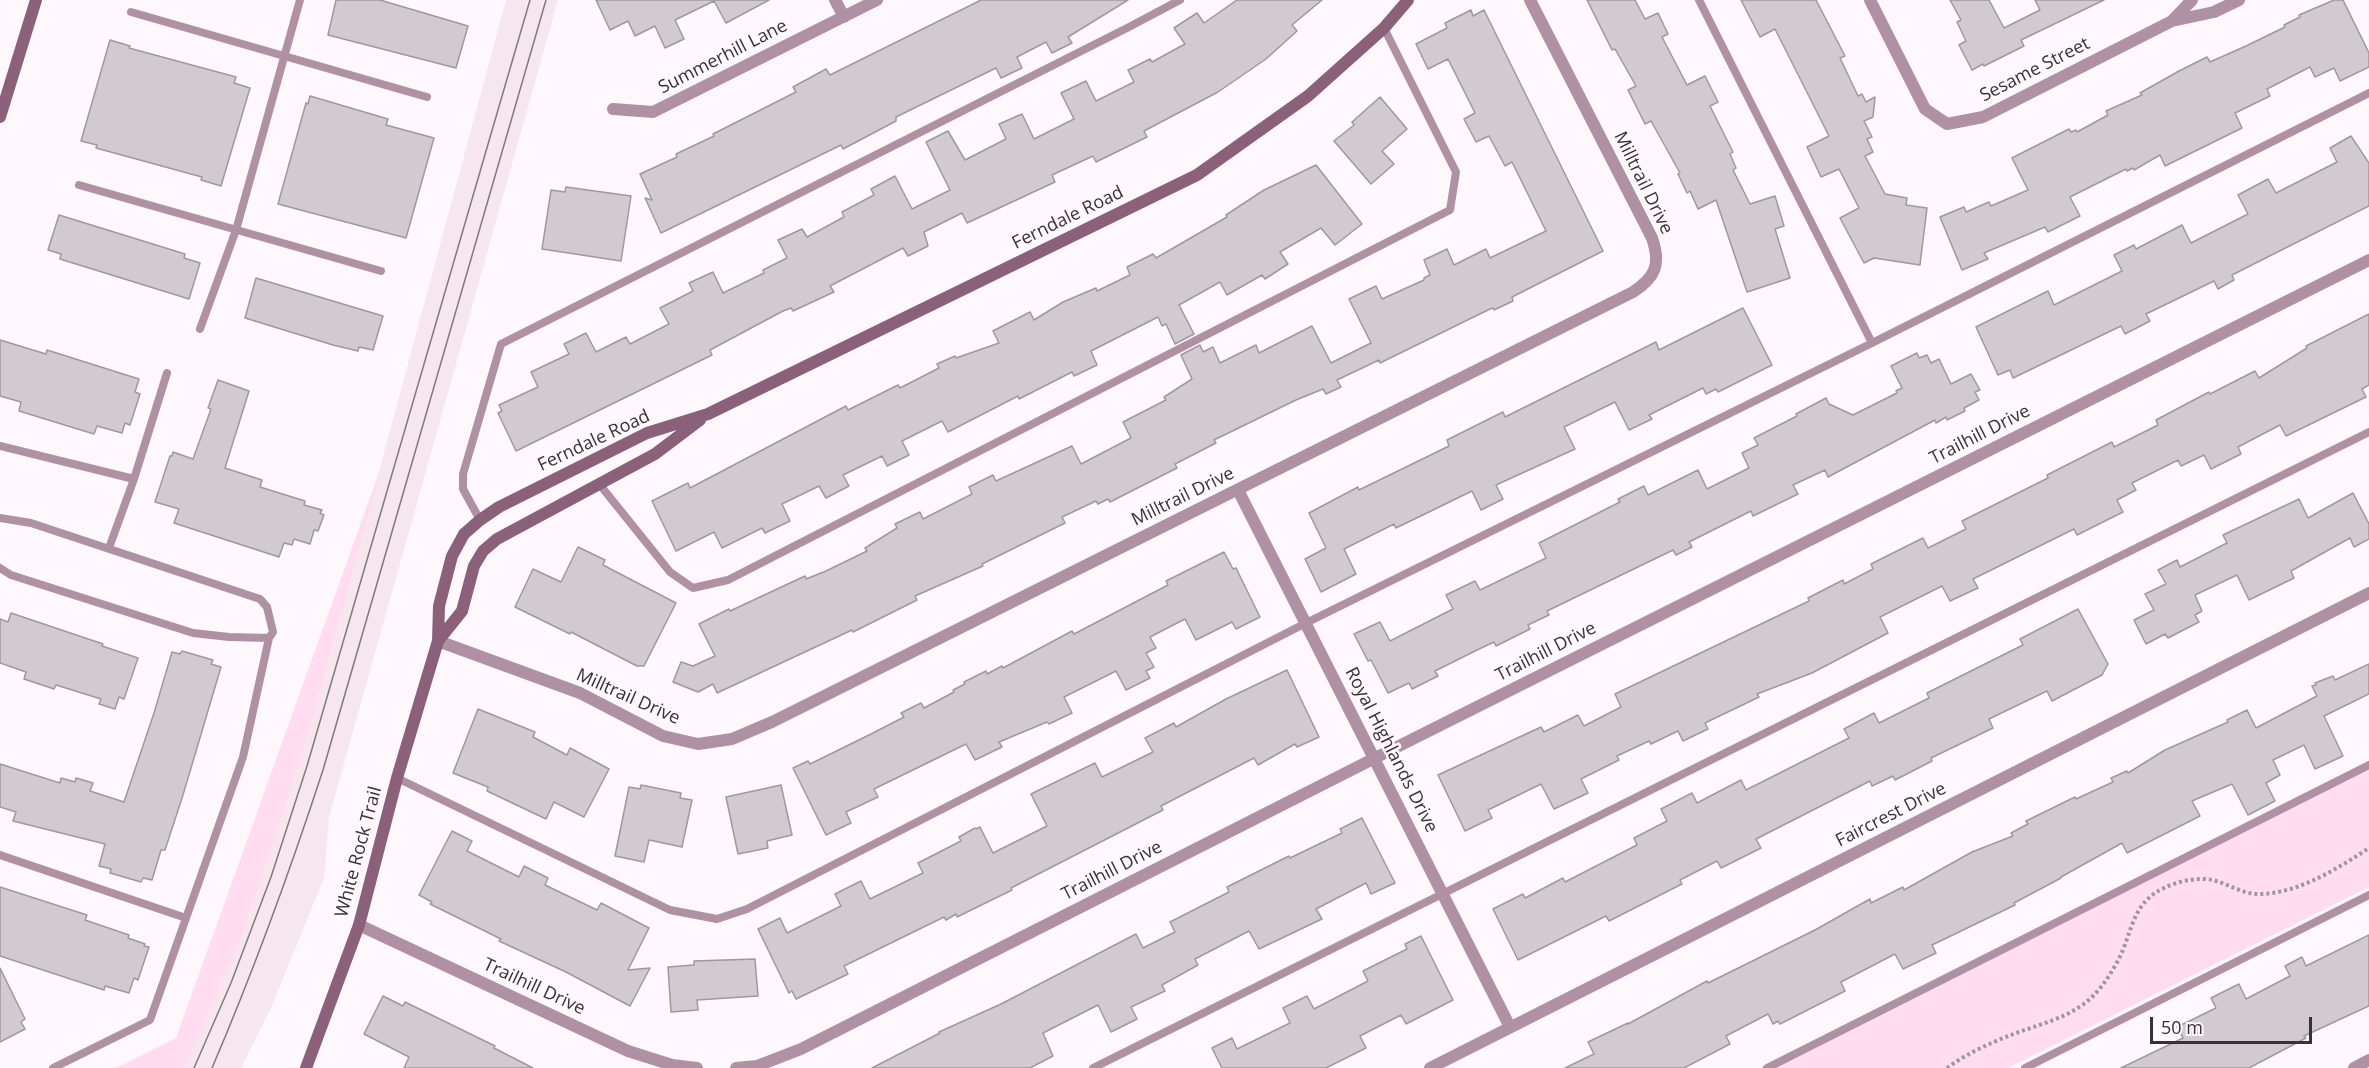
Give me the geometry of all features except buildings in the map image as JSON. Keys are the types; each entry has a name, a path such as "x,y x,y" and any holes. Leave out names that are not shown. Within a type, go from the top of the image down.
{"street":[{"path":"0,117 36,0"},
{"path":"835,0 844,17"},
{"name":"Summerhill Lane","path":"614,109 653,112 877,0"},
{"name":"Ferndale Road","path":"499,507 647,433 708,414 1197,175 1308,96 1383,28 1408,0"},
{"name":"Milltrail Drive","path":"438,641 580,693 663,736 698,744 732,739 772,722 1633,292 1647,283 1655,269 1657,254 1652,238 1530,0"},
{"name":"Sesame Street","path":"1870,0 1925,109 1947,124 1983,117 2172,21 2214,12 2239,0"},
{"name":"Sesame Street","path":"2172,21 2192,0"},
{"name":"Trailhill Drive","path":"736,1068 757,1066 801,1049 1375,758 2369,260"},
{"name":"Ferndale Road","path":"512,530 655,454 708,414"},
{"name":"Royal Highlands Drive","path":"1238,490 1510,1028"},
{"name":"White Rock Trail","path":"306,1068 359,925 397,778 438,641 439,606 452,556 464,534 499,507"},
{"name":"White Rock Trail","path":"438,641 462,610 474,566 483,551 497,538 512,530"},
{"name":"Faircrest Drive","path":"1430,1068 2369,593"},
{"name":"Trailhill Drive","path":"359,925 628,1051 672,1065 697,1068"},
{"path":"2354,1068 2369,1060"}],"lane":[{"path":"200,329 236,230 300,0"},
{"path":"480,520 463,489 462,474 501,344 1180,0"},
{"path":"1699,0 1872,343"},
{"path":"131,12 428,97"},
{"path":"600,484 669,572 693,588 728,580 1450,210 1456,172 1383,28"},
{"path":"397,778 670,910 717,919 747,909 1306,623 1872,343 2369,93"},
{"path":"79,185 381,271"},
{"path":"109,548 134,479 167,373"},
{"path":"1093,1068 2369,432"},
{"path":"0,446 134,479"},
{"path":"0,518 31,523 260,599 267,607 273,632 269,638 243,756 150,1020 53,1068"},
{"path":"0,568 10,575 193,633 269,638"},
{"path":"1767,1068 2369,765"},
{"path":"0,855 186,918"},
{"path":"2025,1068 2369,895"}],"path":[{"path":"1947,1068 1981,1048 2010,1035 2068,1014 2093,996 2115,965 2131,924 2140,908 2155,893 2164,888 2182,881 2198,879 2213,880 2256,894 2283,891 2306,883 2369,848"}],"shaded area":[{"path":"506,0 558,0 329,817 324,878 271,1008 241,1068 184,1068 245,929 308,735"},
{"path":"382,464 308,735 245,929 188,1060 184,1068 116,1068 176,1038"},
{"path":"2369,761 2369,887 2008,1068 1761,1068"}],"tram line":[{"path":"194,1068 231,983 271,877 307,766 530,0"},
{"path":"212,1068 271,920 323,770 546,0"}]}
